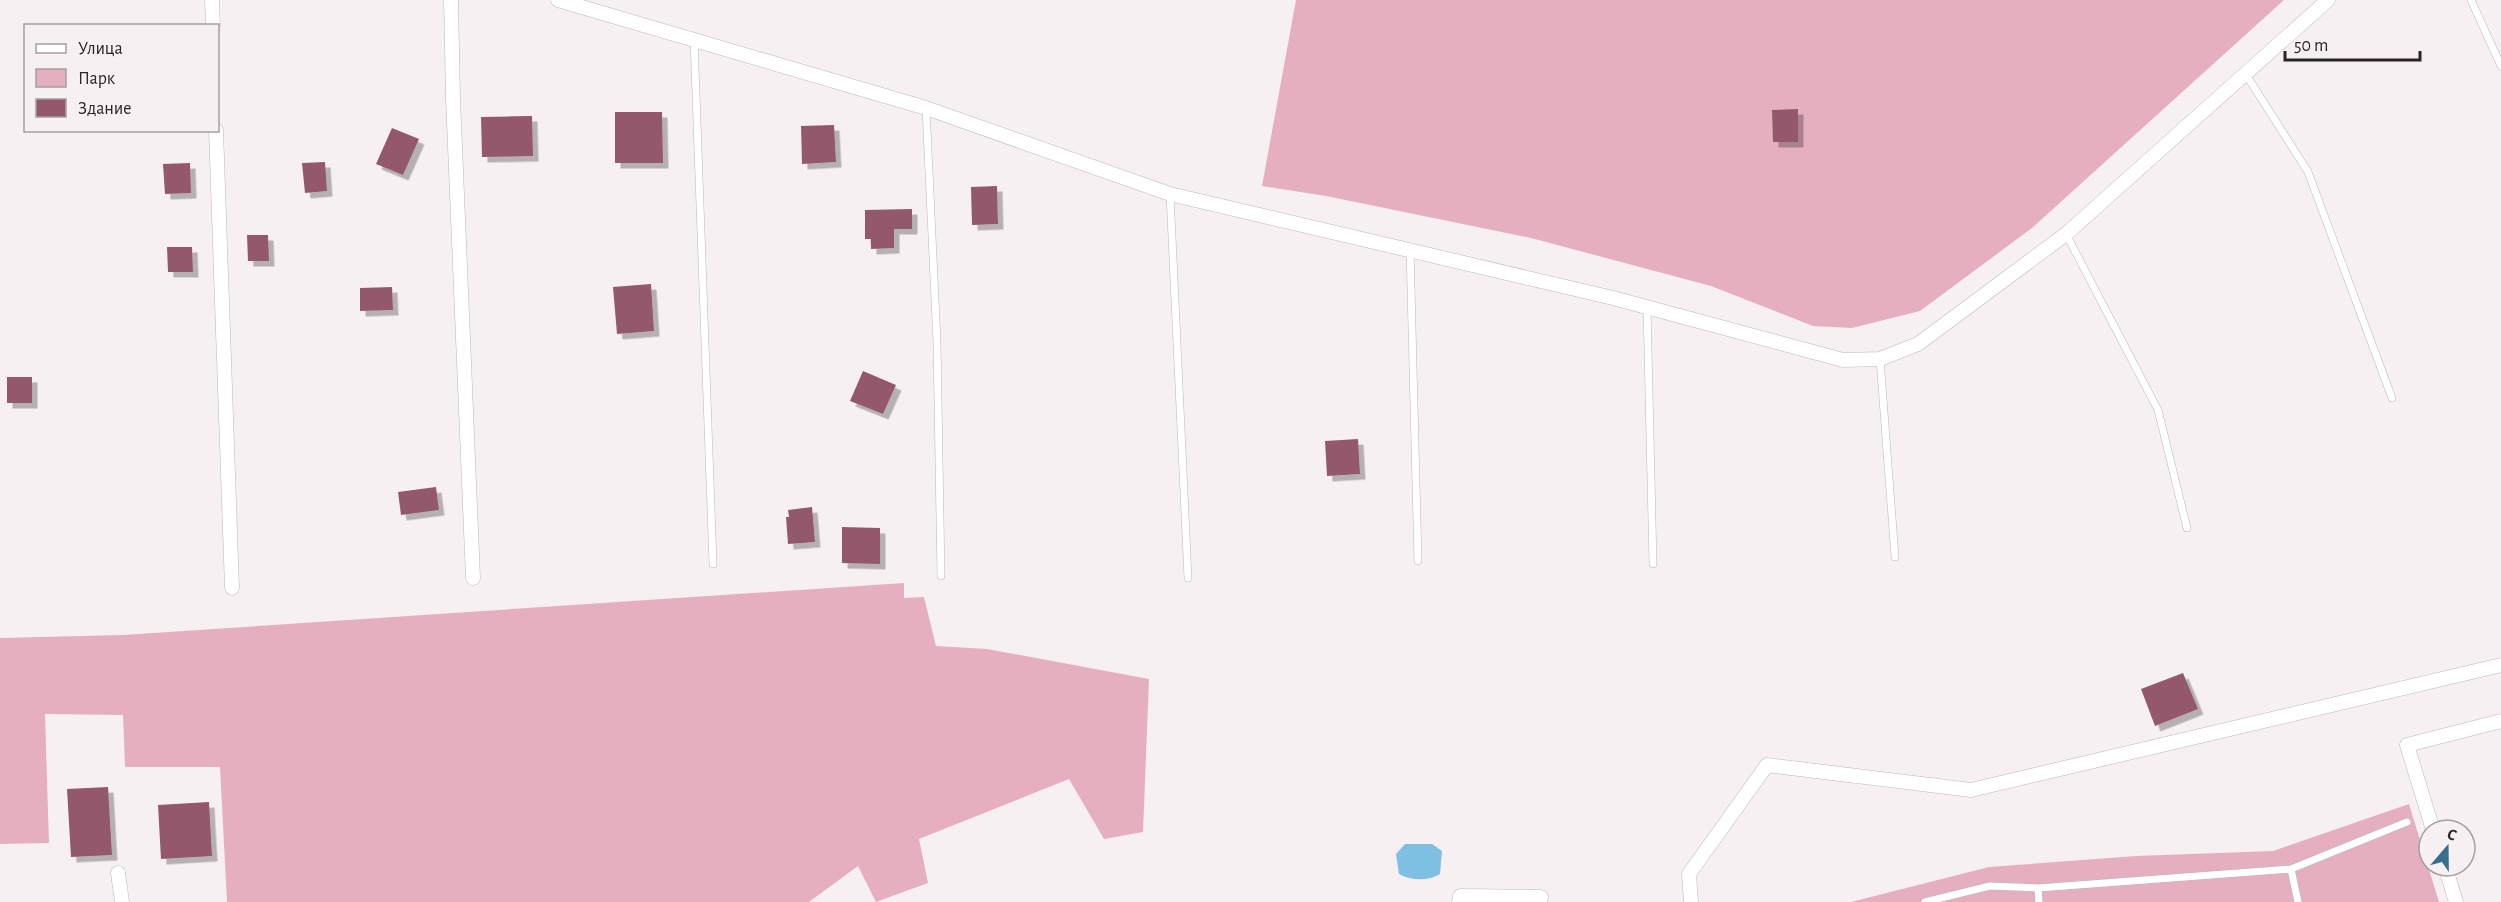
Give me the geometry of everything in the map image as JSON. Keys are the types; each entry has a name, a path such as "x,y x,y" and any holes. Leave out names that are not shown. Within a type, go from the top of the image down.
{"street":[{"path":"212,0 213,24"},
{"path":"451,0 473,578"},
{"path":"558,0 926,108 1170,194 1410,249 1647,307 1843,360 1880,359 1918,344 2066,234 2328,0"},
{"path":"216,132 232,588"},
{"path":"1691,902 1689,874 1767,765 1971,790 2501,665"},
{"path":"2429,818 2407,745 2501,721"},
{"path":"118,873 122,902"},
{"path":"2449,878 2456,902"},
{"path":"1459,902 1460,896 1540,897 1540,902"}],"lane":[{"path":"2471,0 2501,66"},
{"path":"694,39 713,564"},
{"path":"2245,73 2308,172 2392,398"},
{"path":"926,108 937,342 941,576"},
{"path":"1170,194 1188,578"},
{"path":"2066,234 2158,410 2187,528"},
{"path":"1410,249 1418,561"},
{"path":"1647,307 1653,564"},
{"path":"1880,359 1895,557"},
{"path":"1925,902 1990,886 2038,888 2291,869 2407,822"},
{"path":"2291,869 2298,902"},
{"path":"2038,888 2039,902"}],"green space":[{"path":"1296,0 2284,0 2032,228 1920,311 1852,328 1813,326 1711,286 1531,238 1326,196 1262,186"},
{"path":"904,583 904,598 924,597 936,646 987,649 1149,679 1143,832 1104,839 1069,779 919,839 928,883 876,902 858,866 809,902 227,902 220,767 125,767 123,715 45,714 49,843 0,844 0,638 123,635"},
{"path":"2409,804 2417,830 2417,878 2432,878 2439,902 1851,902 1989,867 2136,856 2273,851"}],"water":[{"path":"1405,844 1432,844 1442,851 1440,874 1420,879 1399,874 1396,854"}],"building":[{"path":"1798,109 1798,142 1773,142 1772,110"},
{"path":"615,112 662,112 663,163 615,163"},
{"path":"532,116 533,156 482,157 481,117"},
{"path":"834,125 836,162 802,164 801,126"},
{"path":"392,128 419,139 403,175 376,164"},
{"path":"325,162 327,191 305,193 302,163"},
{"path":"190,163 191,193 165,194 163,164"},
{"path":"997,186 998,224 972,225 971,187"},
{"path":"912,209 912,229 894,229 894,248 871,249 871,239 865,239 865,210"},
{"path":"247,235 268,235 269,261 248,261"},
{"path":"167,247 192,247 193,272 168,272"},
{"path":"651,284 654,331 617,334 613,287"},
{"path":"392,287 393,310 360,311 360,288"},
{"path":"863,371 896,385 883,414 850,401"},
{"path":"7,377 32,377 32,403 7,403"},
{"path":"1358,439 1360,474 1327,476 1325,441"},
{"path":"436,487 439,510 401,515 398,492"},
{"path":"812,507 815,542 788,544 786,517 789,517 788,510"},
{"path":"842,527 880,528 880,564 842,563"},
{"path":"2183,673 2198,709 2155,726 2141,689"},
{"path":"108,787 112,855 71,857 67,789"},
{"path":"209,802 212,856 161,859 158,805"}]}
